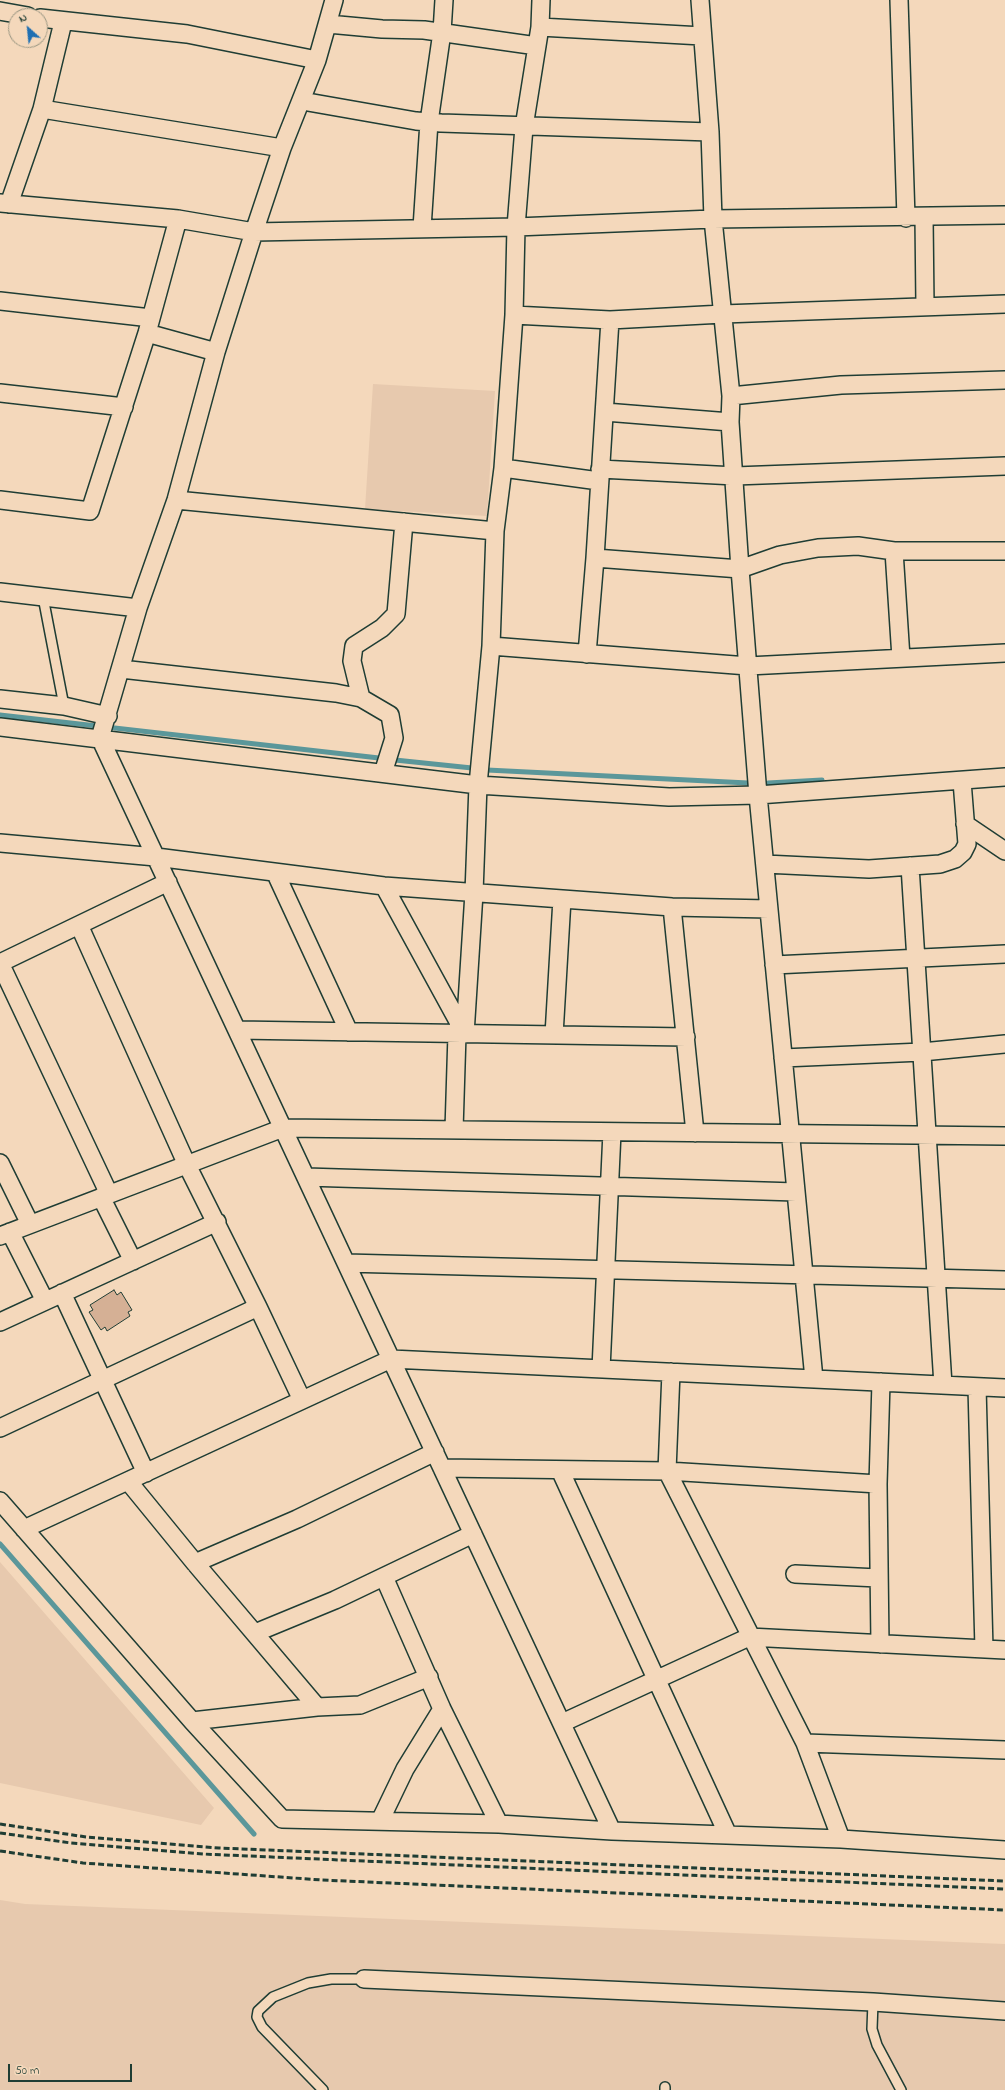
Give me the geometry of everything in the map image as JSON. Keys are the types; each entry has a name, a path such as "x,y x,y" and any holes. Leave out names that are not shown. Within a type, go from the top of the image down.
{"street":[{"path":"334,0 317,60 302,101 282,148 254,232 216,352 176,500 138,608 108,716 100,738 612,1831"},
{"path":"422,228 429,122 442,32 444,0"},
{"path":"454,1130 474,893 478,785 491,646 495,531 503,468 514,315 516,227 524,127 540,27 541,0"},
{"path":"700,0 710,132 713,219 731,396 730,422 758,795 814,1379"},
{"path":"899,0 906,218"},
{"path":"48,19 63,22 126,26 187,34 317,60"},
{"path":"63,22 42,109 4,203 178,219 254,232 516,227 713,219 906,218 1005,215"},
{"path":"328,24 442,32 537,46"},
{"path":"540,27 702,36"},
{"path":"302,101 429,122 524,127 710,132"},
{"path":"42,109 282,148"},
{"path":"924,217 925,306"},
{"path":"0,500 90,511 149,326 178,219"},
{"path":"0,301 149,326 216,352"},
{"path":"514,315 610,320 723,314 1005,304"},
{"path":"587,654 596,558 610,320"},
{"path":"731,396 842,385 1005,380"},
{"path":"0,393 124,407"},
{"path":"605,412 730,422"},
{"path":"503,468 600,475 735,476 1005,466"},
{"path":"176,500 495,531"},
{"path":"361,698 352,661 354,646 382,628 396,614 404,522"},
{"path":"596,558 740,569 780,555 818,548 858,546 894,551 1005,550"},
{"path":"894,551 901,658"},
{"path":"0,592 138,608"},
{"path":"491,646 748,666 1005,653"},
{"path":"121,668 336,692 361,698 390,715 394,738 383,773"},
{"path":"0,699 64,706 108,716"},
{"path":"0,727 478,785 669,797 758,795 1005,777"},
{"path":"765,864 869,868 940,864 955,859 963,852 967,844 962,781"},
{"path":"965,824 1005,851"},
{"path":"3,846 156,857 384,886 672,908 769,909"},
{"path":"910,866 943,1385"},
{"path":"275,872 349,1032"},
{"path":"133,1261 0,963 168,882"},
{"path":"384,886 461,1034"},
{"path":"554,1035 562,899"},
{"path":"672,908 695,1133"},
{"path":"79,925 187,1165 217,1222 302,1400"},
{"path":"774,965 1005,954"},
{"path":"237,1030 686,1037"},
{"path":"783,1058 922,1052 1005,1044"},
{"path":"45,1301 5,1234 283,1128 790,1135 1005,1136"},
{"path":"601,1369 612,1132"},
{"path":"0,1163 30,1224"},
{"path":"306,1177 796,1192"},
{"path":"0,1322 217,1222"},
{"path":"346,1263 1005,1280"},
{"path":"62,1293 146,1473"},
{"path":"0,1428 258,1306"},
{"path":"24,1529 391,1359 1005,1388"},
{"path":"671,1372 667,1471 749,1637 805,1743 840,1839"},
{"path":"880,1644 878,1484 881,1382"},
{"path":"977,1387 984,1649"},
{"path":"195,1563 297,1519 435,1452"},
{"path":"442,1468 667,1471 878,1484"},
{"path":"560,1470 728,1835"},
{"path":"128,1481 195,1563 317,1707"},
{"path":"0,1501 192,1721 282,1820 499,1824 612,1831 840,1839 1005,1850"},
{"path":"255,1633 335,1600 473,1534"},
{"path":"795,1574 878,1578"},
{"path":"384,1577 442,1709 499,1824"},
{"path":"562,1723 749,1637 1005,1650"},
{"path":"192,1721 317,1707 360,1705 429,1677"},
{"path":"380,1821 405,1769 442,1709"},
{"path":"805,1743 1005,1750"},
{"path":"364,1979 873,2002 1005,2011"}],"lane":[{"path":"43,597 64,706"},
{"path":"323,2090 262,2027 257,2017 258,2011 273,1997 308,1982 331,1979 364,1979"},
{"path":"873,2002 872,2029 877,2045 901,2090"}],"shaded area":[{"path":"373,384 495,391 487,516 365,509"},
{"path":"0,1562 214,1808 201,1825 0,1783"},
{"path":"0,1900 25,1904 1005,1944 1005,2090 0,2090"}],"building":[{"path":"114,1290 117,1295 121,1292 132,1310 128,1312 130,1316 107,1331 105,1327 101,1330 89,1312 93,1310 90,1305"}],"waterway":[{"path":"0,715 379,758"},
{"path":"395,760 472,768"},
{"path":"487,770 748,783"},
{"path":"768,783 822,780"},
{"path":"0,1544 254,1834"}],"railway":[{"path":"0,1824 86,1837 219,1848 1005,1881"},
{"path":"0,1833 71,1843 203,1854 1005,1889"},
{"path":"0,1851 83,1863 322,1880 1005,1910"}]}
